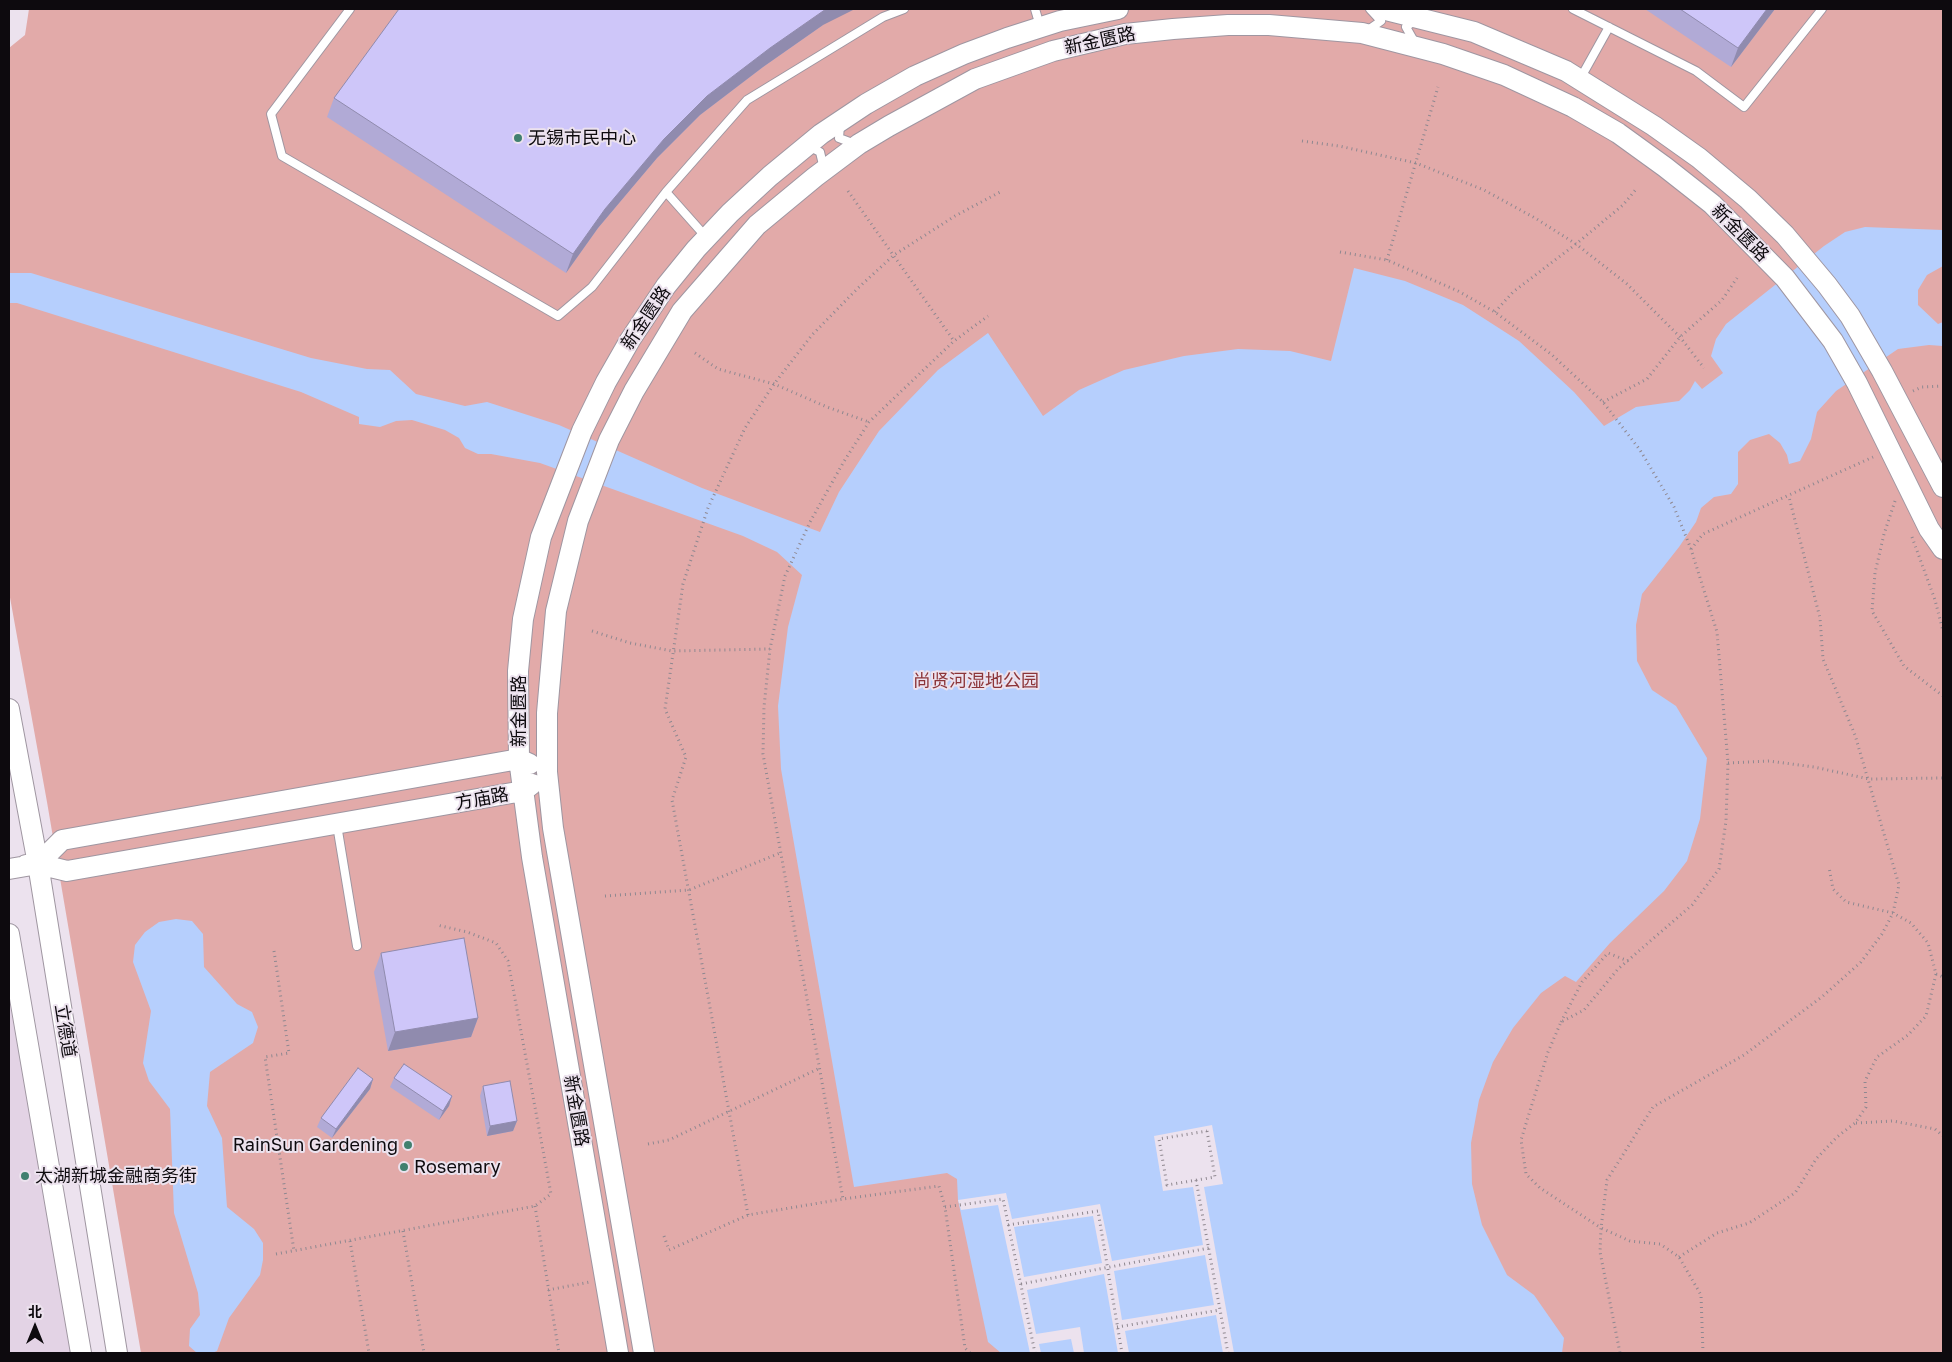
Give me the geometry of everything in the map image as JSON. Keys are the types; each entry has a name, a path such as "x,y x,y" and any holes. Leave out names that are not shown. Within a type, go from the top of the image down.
{"street":[{"name":"新金匮路","path":"618,1353 519,759 518,670 523,619 540,537 582,431 606,382 630,340 666,286 730,213 802,149 842,120 915,76 1038,18 1118,9"},
{"name":"新金匮路","path":"1382,9 1474,32 1580,80 1654,126 1699,158 1748,199 1786,235 1839,300 1882,371 1943,487"},
{"name":"新金匮路","path":"644,1353 553,828 548,772 548,695 556,611 578,521 609,440 634,391 682,311 757,225 860,144 975,79 1053,52 1125,34 1228,24 1269,24 1362,33 1416,46 1521,82 1618,133 1712,204 1763,255 1807,305 1833,341 1857,383 1930,529 1943,549"},
{"name":"立德道","path":"9,709 38,864 117,1353"},
{"path":"519,759 548,772"},
{"name":"方庙路","path":"38,864 62,840 519,759"},
{"name":"方庙路","path":"9,868 38,864 68,871 338,825 523,792 548,772"},
{"path":"9,934 81,1353"}],"lane":[{"path":"350,9 271,114 282,156 558,316 592,286 666,192 747,100 883,17 904,9"},
{"path":"1362,33 1376,27 1381,21 1370,9"},
{"path":"1574,9 1696,71 1744,107 1822,9"},
{"path":"1416,46 1406,28 1410,22 1422,18"},
{"path":"1580,80 1609,27"},
{"path":"842,120 838,130 839,138 847,143 860,144"},
{"path":"802,149 812,148 820,152 824,171"},
{"path":"666,192 707,237"},
{"path":"338,825 357,946"}],"path":[{"path":"1387,260 1438,87"},
{"path":"1302,141 1339,146 1416,163 1484,190 1535,218 1576,244 1627,284 1680,338 1704,368"},
{"path":"1494,312 1512,292 1623,206 1637,188"},
{"path":"748,1215 672,800 686,757 665,709 683,584 700,531 746,428 774,384 812,335 894,255 955,216 1002,191"},
{"path":"848,192 954,341"},
{"path":"1340,252 1387,260 1458,291 1494,312 1551,354 1603,402 1640,450 1674,507 1691,549 1717,632 1728,764 1726,821 1719,869 1692,905 1628,961 1584,1010 1561,1022"},
{"path":"1603,402 1647,379 1680,338 1722,300 1737,278"},
{"path":"843,1200 780,853 764,754 764,708 770,649 785,576 810,522 869,422 954,341 988,316"},
{"path":"695,353 718,369 774,384 827,408 869,422"},
{"path":"1896,397 1922,387 1943,386"},
{"path":"1691,549 1703,534 1789,497 1873,457 1878,466"},
{"path":"1890,492 1897,506"},
{"path":"1620,1353 1600,1252 1607,1180 1653,1107 1744,1055 1823,996 1861,962 1882,934 1894,913 1900,885 1855,735 1823,659 1820,618 1789,497"},
{"path":"1895,501 1884,534 1875,572 1872,611 1904,666 1943,696"},
{"path":"1908,529 1923,564 1943,632"},
{"path":"592,631 630,643 672,651 770,649"},
{"path":"1728,764 1769,761 1814,767 1869,779 1943,778"},
{"path":"605,896 689,890 780,853"},
{"path":"1679,1256 1717,1233 1749,1223 1795,1193 1816,1159 1837,1137 1855,1123 1866,1106 1865,1081 1877,1057 1908,1035 1926,1016 1936,974 1928,942 1911,923 1894,913 1846,902 1833,889 1829,867"},
{"path":"276,1254 535,1206 551,1194 508,961 496,943 467,932 437,924"},
{"path":"274,951 290,1053 265,1057 294,1251"},
{"path":"1628,961 1608,953 1582,982 1561,1022 1548,1052 1521,1140 1526,1174 1540,1188 1601,1228 1630,1241 1660,1244 1679,1256 1701,1295 1703,1353"},
{"path":"1936,974 1943,977"},
{"path":"648,1144 669,1140 820,1068"},
{"path":"1855,1123 1893,1121 1935,1129 1943,1136"},
{"path":"1206,1131 1215,1177 1196,1180 1167,1185 1159,1139 1206,1131"},
{"path":"1196,1180 1228,1353"},
{"path":"664,1236 669,1250 748,1215 939,1186 945,1207 966,1353"},
{"path":"945,1207 1003,1199 1035,1353"},
{"path":"535,1206 559,1353"},
{"path":"1008,1224 1098,1211 1122,1353"},
{"path":"403,1231 424,1353"},
{"path":"350,1241 368,1353"},
{"path":"1021,1284 1209,1248"},
{"path":"548,1290 605,1279"},
{"path":"1117,1327 1220,1310"},
{"path":"965,1348 970,1353"}],"shaded area":[{"name":"太湖新城金融商务街","path":"9,999 74,1353 9,1353"}],"green space":[{"name":"尚贤河湿地公园","path":"29,9 1943,9 1943,1353 141,1353 47,802 9,592 9,48 25,35"}],"water":[{"path":"1865,227 1943,230 1943,266 1927,275 1918,290 1918,305 1938,324 1943,322 1943,346 1929,345 1898,349 1836,391 1817,412 1811,439 1800,461 1789,464 1787,455 1780,443 1769,434 1750,440 1738,452 1738,484 1731,494 1714,497 1701,508 1696,522 1679,547 1642,594 1636,625 1637,661 1652,690 1676,706 1707,758 1700,819 1687,861 1664,891 1610,943 1576,982 1565,976 1541,993 1513,1028 1493,1062 1479,1100 1471,1143 1472,1184 1482,1225 1507,1275 1534,1295 1564,1338 1562,1353 1001,1353 988,1342 958,1200 957,1179 947,1173 854,1187 781,769 778,706 788,627 802,575 777,552 743,536 540,463 491,454 478,454 465,448 459,438 445,430 412,420 396,421 380,427 359,424 359,417 301,392 17,303 9,303 9,273 31,273 311,358 367,369 390,370 416,394 465,406 487,402 559,425 702,488 820,532 839,492 879,431 938,370 988,333 1043,416 1079,390 1124,370 1184,356 1238,349 1290,351 1331,361 1354,268 1405,281 1463,305 1519,341 1574,392 1604,426 1636,407 1679,401 1690,390 1695,381 1702,389 1723,373 1711,356 1716,339 1726,324 1824,246 1845,232"},
{"path":"176,919 192,921 203,934 204,967 237,1004 252,1012 258,1027 253,1043 210,1072 207,1106 222,1138 227,1207 254,1229 263,1243 263,1260 260,1275 229,1318 217,1351 212,1353 197,1353 189,1346 190,1329 200,1315 198,1293 174,1213 170,1109 149,1081 143,1063 151,1011 133,962 135,945 145,932 159,922"}],"pier":[{"path":"1212,1125 1223,1184 1204,1187 1234,1353 1223,1353 1216,1315 1125,1331 1129,1353 1118,1353 1104,1274 1027,1290 1036,1334 1080,1327 1084,1353 1074,1353 1071,1339 1039,1344 1041,1353 1030,1353 998,1205 961,1210 958,1200 1006,1193 1012,1219 1100,1204 1112,1261 1203,1245 1193,1187 1163,1191 1154,1136","holes":["1093,1216 1102,1263 1024,1277 1014,1227","1205,1255 1214,1305 1122,1320 1114,1271"]}],"building":[{"name":"无锡市民中心","path":"399,9 826,9 770,48 707,96 664,139 605,209 573,254 334,98"},
{"path":"1680,9 1767,9 1738,48"},
{"path":"464,938 478,1018 395,1032 381,953"},
{"path":"404,1064 452,1096 443,1111 394,1078"},
{"path":"358,1068 373,1079 336,1129 321,1118"},
{"path":"510,1081 517,1121 490,1126 483,1086"}],"place":[{"name":"无锡市民中心","path":"518,138"},
{"name":"RainSun Gardening","path":"408,1145"},
{"name":"Rosemary","path":"404,1167"},
{"name":"太湖新城金融商务街","path":"25,1176"}]}
